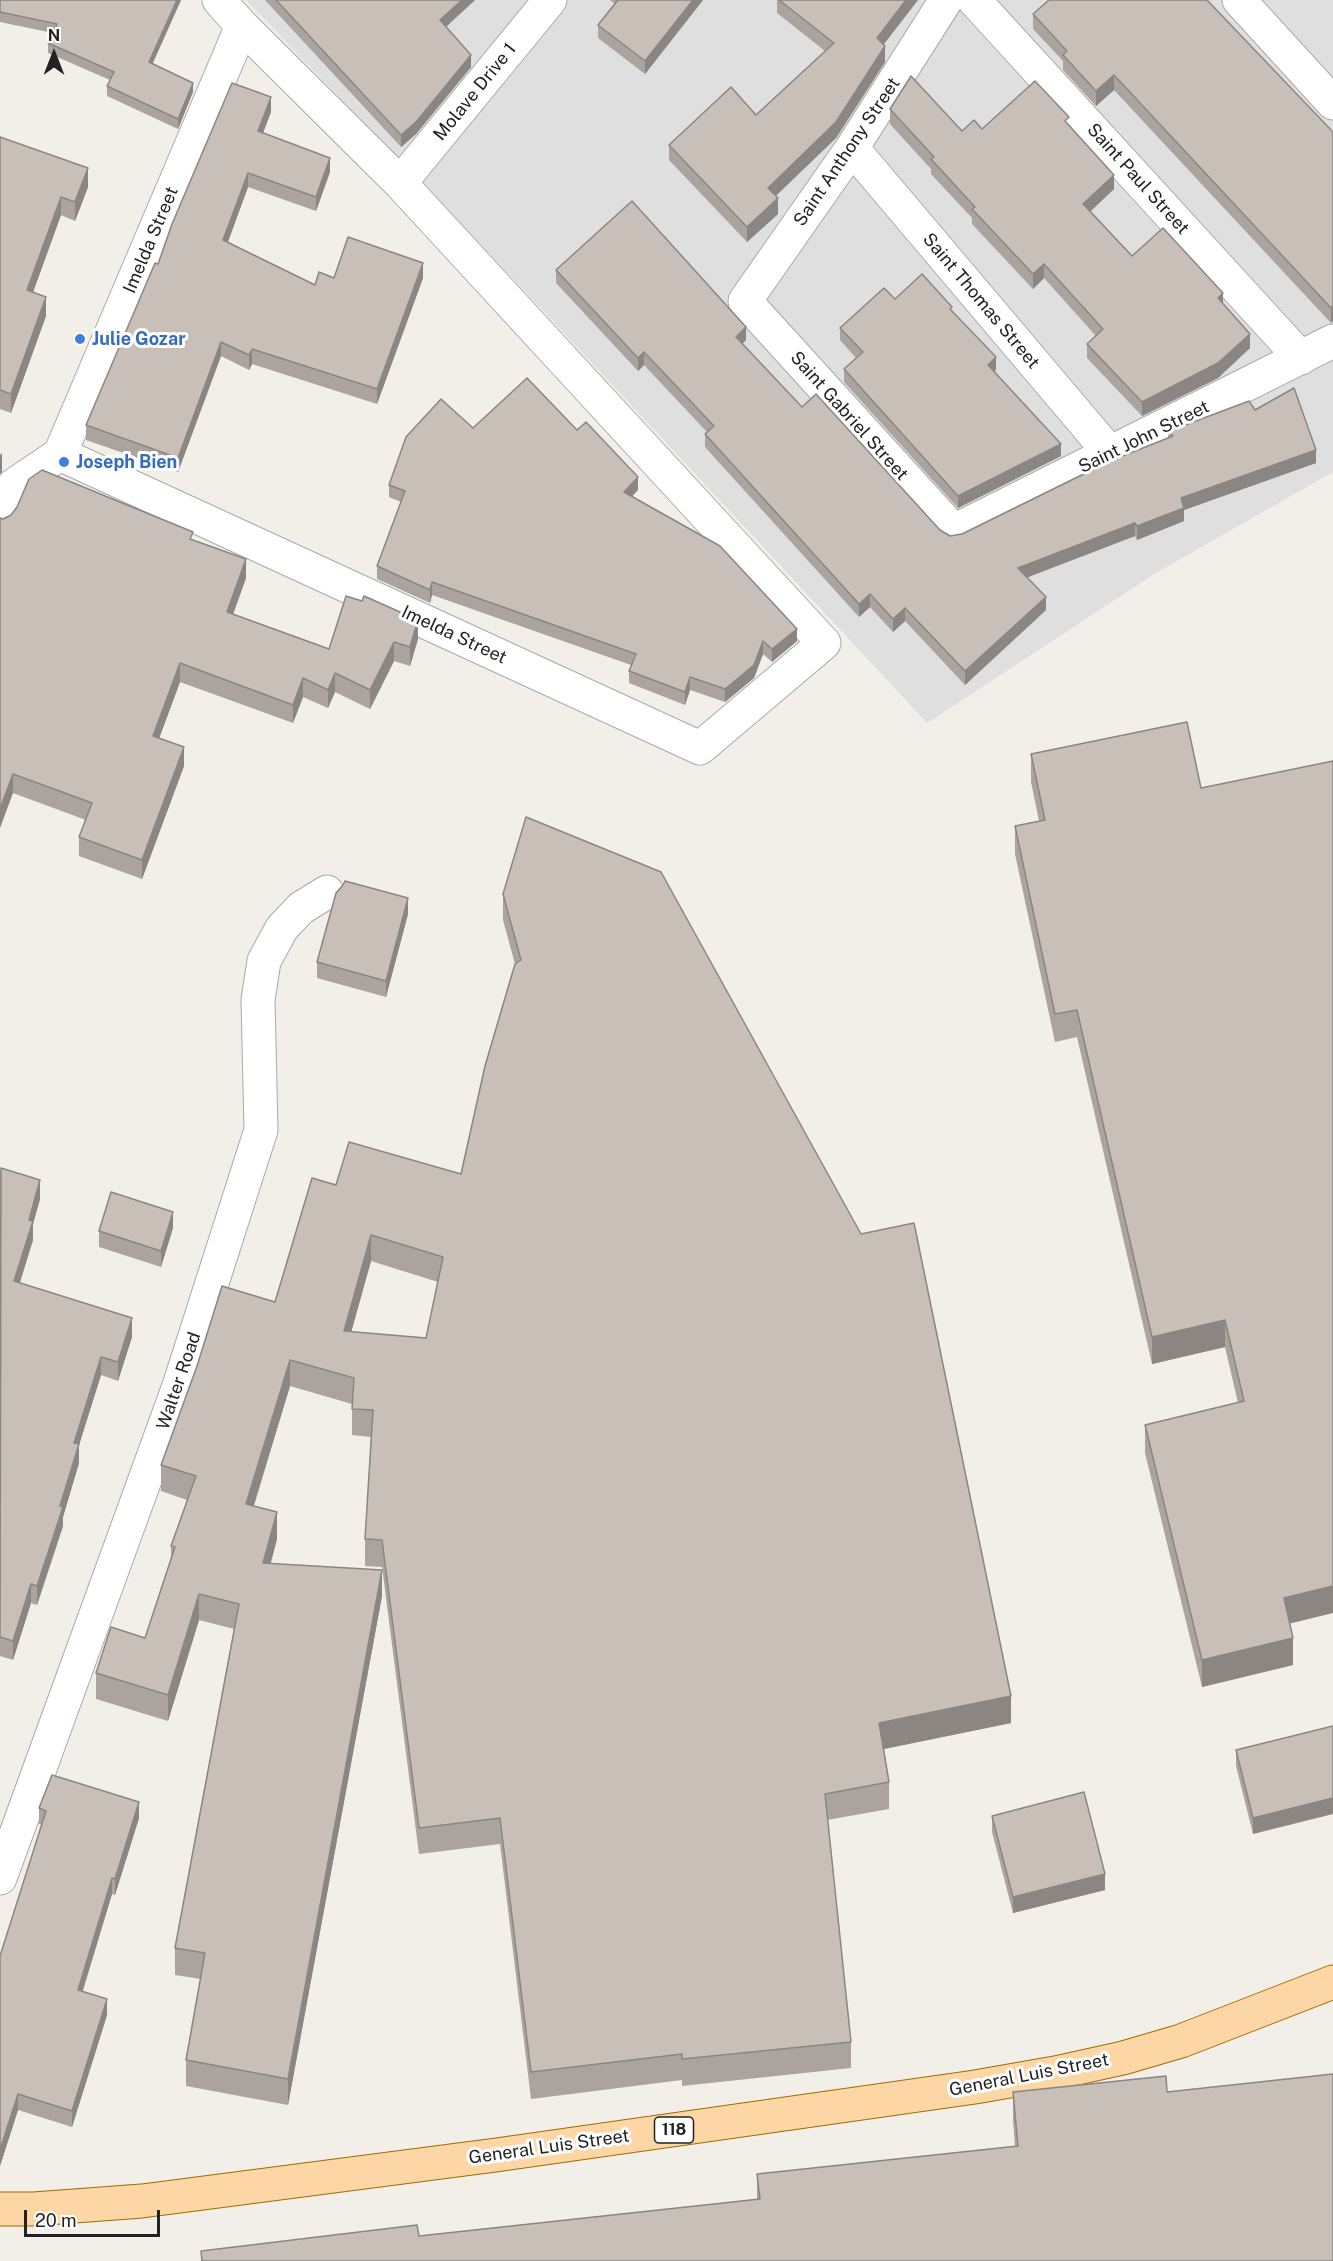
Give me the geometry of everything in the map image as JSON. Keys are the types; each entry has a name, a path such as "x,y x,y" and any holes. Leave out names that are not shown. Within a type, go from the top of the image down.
{"main road":[{"name":"General Luis Street","path":"0,2209 34,2209 142,2201 496,2155 975,2087 1055,2073 1123,2058 1171,2044 1333,1982"}],"street":[{"path":"219,0 242,26 400,183"},
{"name":"Molave Drive 1","path":"400,183 550,0"},
{"name":"Saint Anthony Street","path":"745,302 852,148 946,0"},
{"name":"Saint Paul Street","path":"975,0 1301,358"},
{"path":"1239,0 1332,99"},
{"name":"Imelda Street","path":"242,26 60,454 700,748 824,643 400,183"},
{"name":"Saint Thomas Street","path":"852,148 1110,453"},
{"name":"Saint Gabriel Street","path":"745,302 954,531"},
{"name":"Saint John Street","path":"954,531 1333,341"},
{"path":"0,519 14,485 60,454"},
{"name":"Walter Road","path":"0,1878 179,1386 261,1130 258,1000 264,961 282,928 301,908 327,892"}],"shaded area":[{"path":"246,0 1333,0 1333,472 1156,573 927,723 537,304"}],"building":[{"path":"0,0 177,0 149,62 193,83 178,119 107,86 114,72 48,43 57,24 0,12"},
{"path":"276,0 462,0 440,20 471,55 416,122 401,135"},
{"path":"618,0 693,0 645,61 598,25"},
{"path":"779,0 906,0 877,38 885,46 836,122 768,188 778,198 747,227 669,145 731,87 756,115 834,43"},
{"path":"1049,0 1207,0 1333,132 1333,306 1331,308 1114,75 1096,91 1063,55 1067,51 1033,14"},
{"path":"911,76 962,131 974,120 982,129 1035,81 1069,117 1065,121 1114,175 1083,204 1132,256 1163,228 1223,293 1218,298 1250,334 1218,363 1142,402 1087,344 1103,329 1044,264 1033,274 972,209 975,207 890,109"},
{"path":"232,83 271,97 258,131 330,158 316,197 248,173 223,240 315,285 319,272 334,278 348,237 423,263 377,389 252,349 249,355 221,342 178,458 86,425 155,263 158,264 172,224"},
{"path":"0,137 88,168 75,202 61,197 27,290 46,297 11,394 0,390"},
{"path":"632,201 746,327 736,337 802,407 816,394 940,530 950,536 962,534 1110,461 1173,436 1168,431 1249,401 1255,410 1294,388 1316,450 1181,498 1184,508 1137,526 1135,523 1018,568 1046,597 965,671 905,608 893,619 870,594 859,604 705,434 714,426 644,352 638,358 556,270"},
{"path":"922,274 952,307 950,309 996,357 988,365 1061,444 958,496 844,369 863,352 840,328 884,288 895,299"},
{"path":"527,378 577,430 586,422 638,477 624,492 720,546 797,629 772,649 763,641 754,665 725,689 690,677 685,692 629,671 636,654 432,582 430,590 377,566 405,491 389,485 406,437 441,399 473,428"},
{"path":"42,470 193,532 190,539 246,559 227,612 329,649 346,596 362,601 364,596 418,620 410,647 394,642 370,690 335,673 328,690 303,678 293,705 180,663 153,736 184,747 142,860 79,837 92,803 13,774 0,809 0,518 11,515 29,479"},
{"path":"1187,722 1201,788 1333,761 1333,1586 1284,1598 1293,1638 1202,1660 1145,1425 1244,1401 1225,1320 1152,1337 1077,1010 1055,1014 1015,826 1045,820 1031,754"},
{"path":"526,817 661,872 861,1234 914,1223 1011,1696 879,1723 889,1782 825,1794 851,2042 682,2059 682,2054 531,2072 500,1818 419,1828 382,1540 365,1539 373,1410 352,1409 354,1378 290,1360 246,1504 277,1512 263,1563 382,1570 288,2079 186,2060 205,1953 175,1948 239,1604 199,1594 168,1695 96,1673 111,1627 145,1638 175,1547 171,1546 196,1476 161,1465 197,1366 222,1286 275,1302 312,1178 336,1185 349,1142 461,1174 485,1066 515,964 521,960 503,894","holes":["371,1235 443,1257 426,1338 344,1331"]},
{"path":"345,881 408,898 386,981 317,962 336,893"},
{"path":"1,1168 40,1180 29,1220 33,1221 14,1281 132,1318 118,1362 101,1357 74,1443 79,1444 60,1506 63,1507 37,1586 31,1584 13,1641 0,1637"},
{"path":"111,1192 173,1212 161,1251 99,1231"},
{"path":"1333,1726 1333,1798 1253,1818 1236,1750"},
{"path":"52,1775 139,1802 115,1879 112,1878 78,1990 107,1999 72,2111 18,2094 0,2150 0,1956 46,1811 39,1808"},
{"path":"1084,1792 1105,1874 1013,1897 992,1816"},
{"path":"1333,2074 1333,2261 202,2261 201,2251 417,2225 419,2236 760,2199 757,2174 1018,2146 1013,2092 1166,2076 1167,2092"}],"place":[{"name":"Julie Gozar","path":"80,339"},
{"name":"Joseph Bien","path":"64,462"}]}
